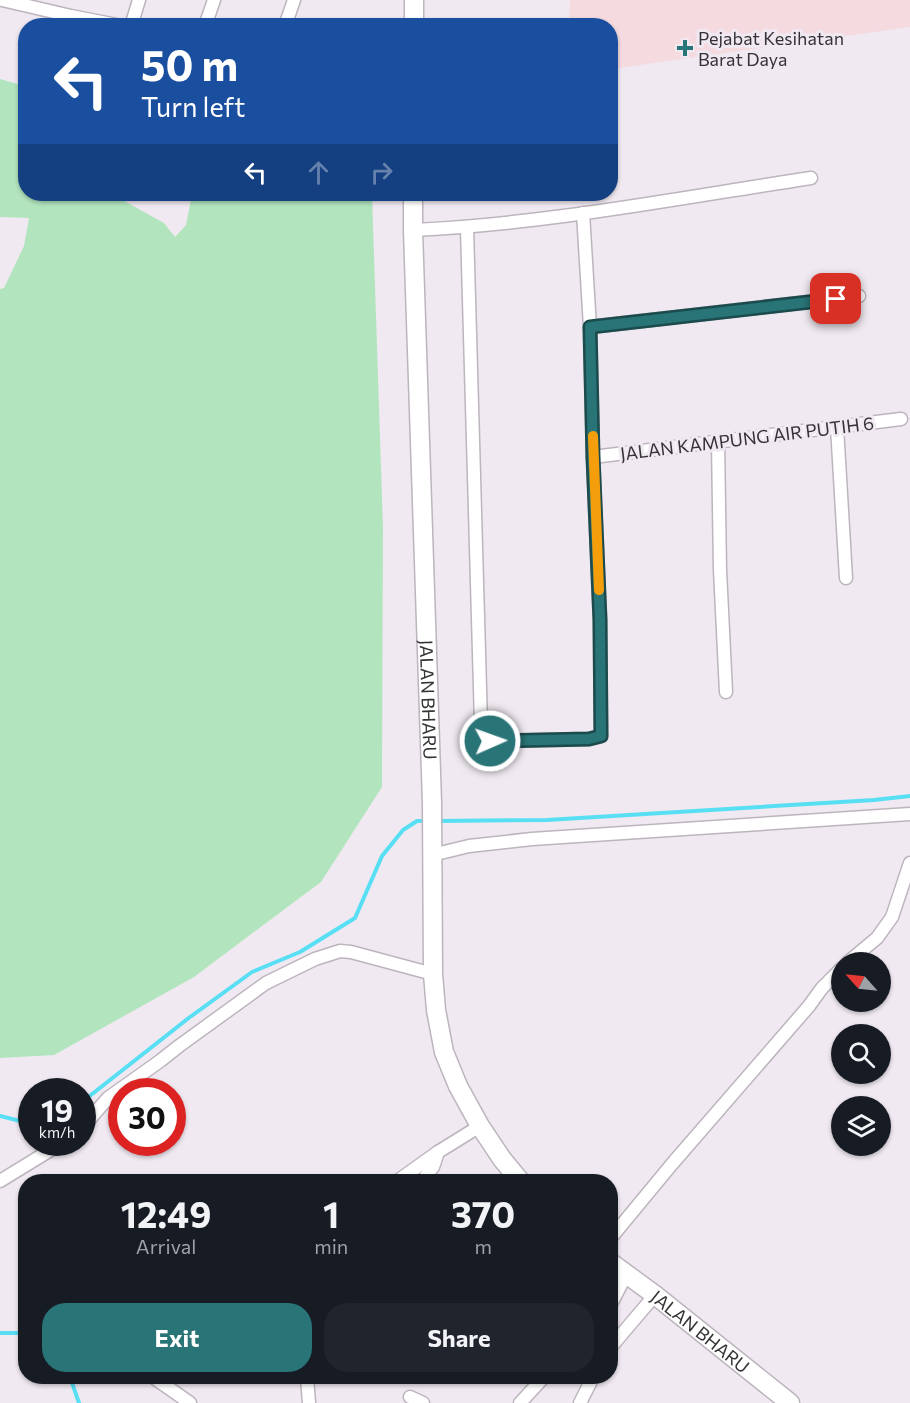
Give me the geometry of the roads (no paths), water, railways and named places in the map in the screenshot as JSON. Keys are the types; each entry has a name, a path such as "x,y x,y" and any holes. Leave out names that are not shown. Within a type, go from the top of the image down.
{"main road":[{"path":"414,0 414,18"},
{"name":"JALAN BHARU","path":"413,201 433,834 433,974 436,1010 444,1052 458,1086 480,1126 514,1174"},
{"name":"JALAN BHARU","path":"618,1268 655,1295 790,1403"}],"street":[{"path":"133,18 139,0"},
{"path":"208,18 214,0"},
{"path":"288,18 294,0"},
{"path":"10,1 81,18"},
{"path":"413,230 467,228 583,213 811,178"},
{"path":"467,228 483,737 490,741 589,739 601,736 600,620 590,327 583,213"},
{"path":"590,327 859,296"},
{"name":"JALAN KAMPUNG AIR PUTIH 6","path":"593,457 901,419"},
{"path":"837,427 846,578"},
{"path":"718,442 720,570 726,692"},
{"path":"432,855 469,846 532,839 910,814"},
{"path":"860,952 877,938 892,917 910,863"},
{"path":"96,1112 108,1098 266,983 315,959 340,951 351,952 433,974"},
{"path":"618,1229 831,979"},
{"path":"407,1174 480,1126"},
{"path":"427,1174 433,1167 438,1152"},
{"path":"0,1181 41,1156"},
{"path":"618,1290 626,1275"},
{"path":"618,1338 655,1295"},
{"path":"163,1384 190,1403"},
{"path":"308,1384 309,1403"},
{"path":"520,1403 538,1384"},
{"path":"580,1403 590,1384"},
{"path":"410,1397 423,1403"}],"waterway":[{"path":"438,821 547,820 910,796"},
{"path":"96,1091 190,1017 252,972 300,952 355,918 382,856 403,830 417,821 427,821"},
{"path":"0,1116 18,1120"},
{"path":"0,1333 18,1333"},
{"path":"72,1384 79,1403"}],"place":[{"name":"Pejabat Kesihatan Barat Daya","path":"685,48"}]}
